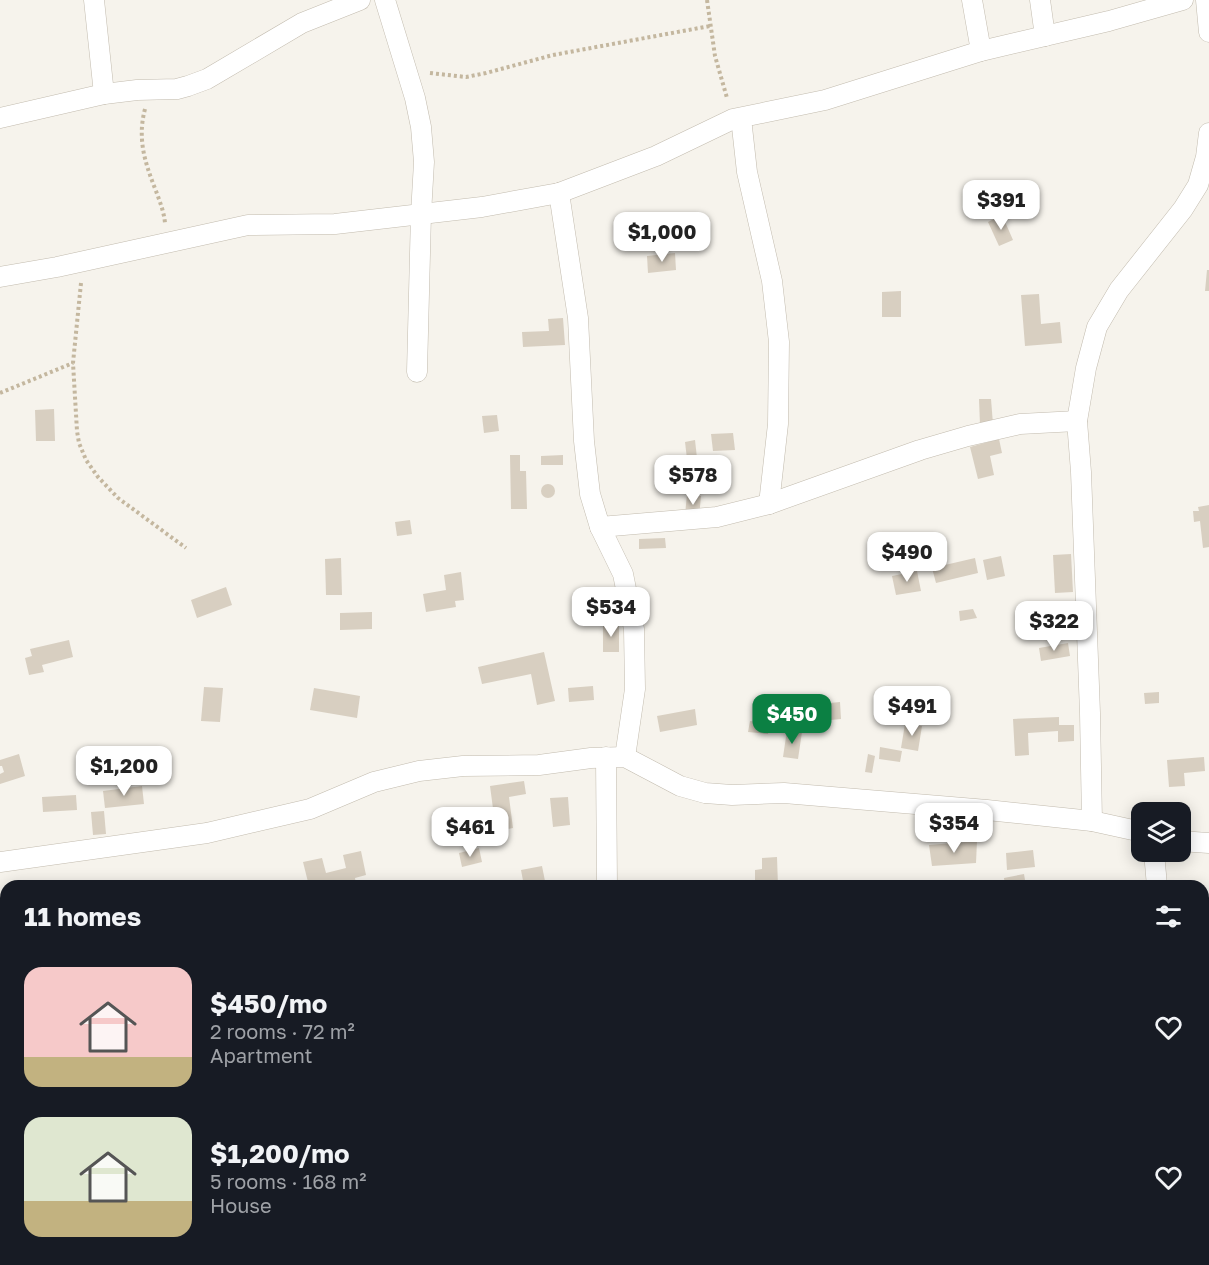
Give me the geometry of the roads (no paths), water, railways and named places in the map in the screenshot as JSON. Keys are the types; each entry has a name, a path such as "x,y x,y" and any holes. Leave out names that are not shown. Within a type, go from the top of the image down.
{"street":[{"path":"94,0 104,94"},
{"path":"0,118 104,94 177,89 207,79 302,23 360,0"},
{"path":"385,0 406,66 421,127 424,162 417,372"},
{"path":"972,0 981,51"},
{"path":"1040,0 1045,36"},
{"path":"0,277 248,225 335,224 482,207 559,193 656,156 737,118 825,100 981,51 1109,21 1183,0"},
{"path":"1206,0 1209,32"},
{"path":"737,118 772,281 778,342 778,424 769,504"},
{"path":"1092,821 1084,542 1077,421 1086,368 1097,327 1119,290 1183,209 1197,185 1206,157 1209,133"},
{"path":"559,193 578,318 584,441 590,494 600,528 623,574 630,599 634,629 635,689 615,757 607,880"},
{"path":"600,528 717,517 769,504 920,450 968,436 1020,424 1077,421"},
{"path":"0,862 207,833 310,809 374,782 419,771 463,766 539,765 615,757 680,786 705,793 732,795 784,793 826,796 1092,821 1131,830"},
{"path":"1191,842 1209,843"},
{"path":"1155,862 1156,880"}]}
